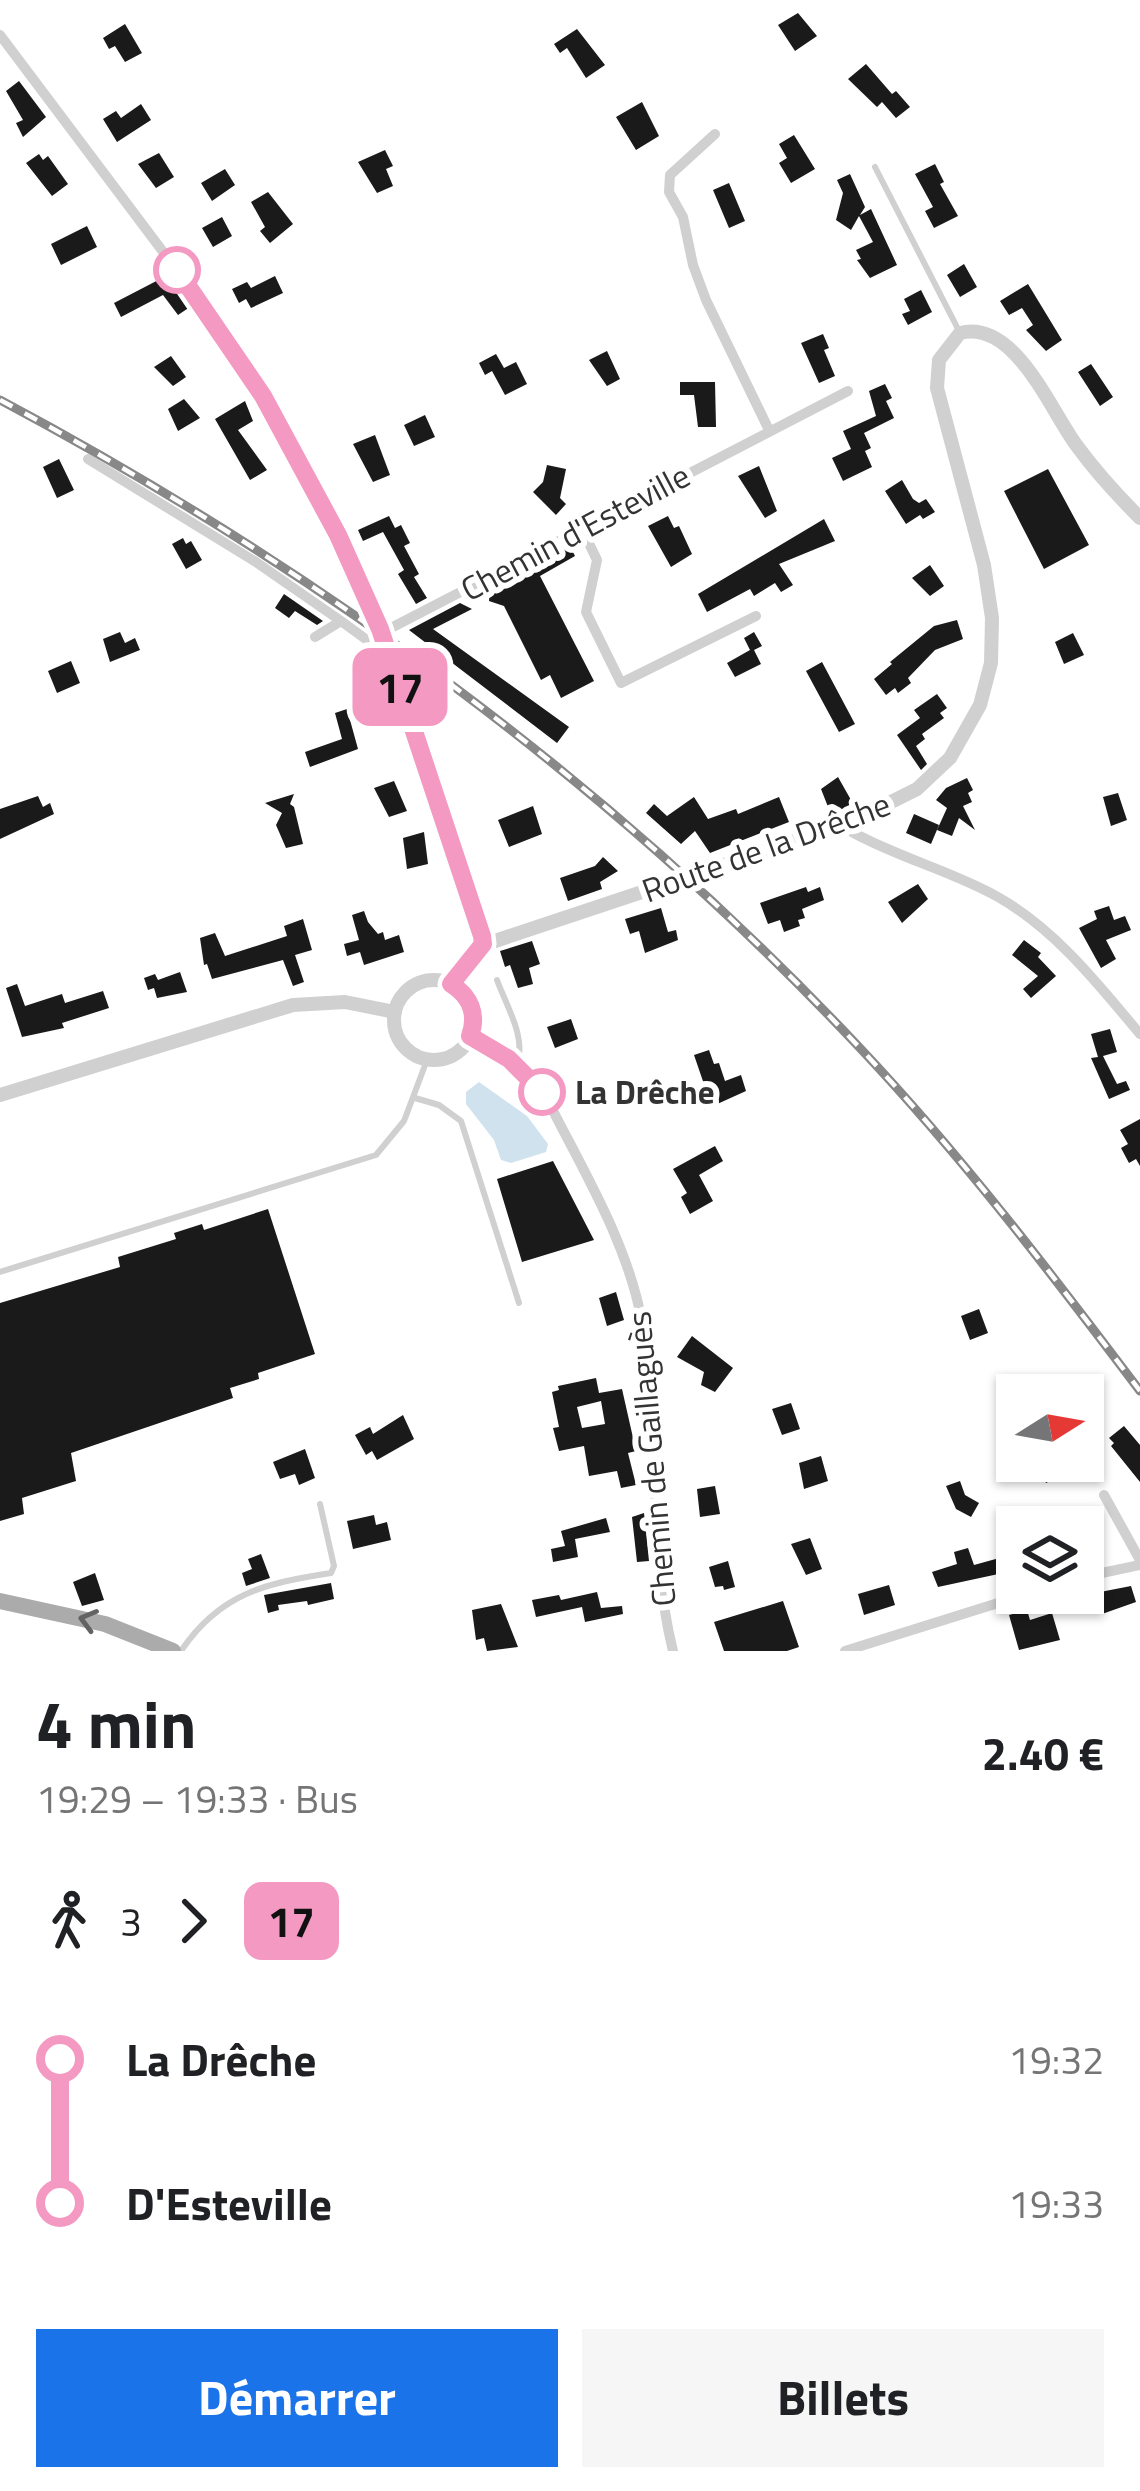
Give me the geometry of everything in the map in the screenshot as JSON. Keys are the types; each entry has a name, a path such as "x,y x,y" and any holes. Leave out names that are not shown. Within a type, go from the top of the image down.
{"main road":[{"path":"3,1601 105,1624 177,1651"}],"street":[{"path":"2,40 176,269 263,396 327,513 380,629 483,944 451,984"},
{"path":"715,134 670,175 669,192 683,217 706,300 769,430"},
{"path":"960,333 986,333 1015,353 1074,443 1140,518"},
{"name":"Route de la Drêche","path":"483,944 849,824 917,789 950,758 980,705 991,664 992,618 986,577 938,388 939,360 960,333"},
{"name":"Chemin d'Esteville","path":"380,629 389,629 848,391"},
{"path":"88,459 256,562 368,640 386,647"},
{"path":"582,529 597,560 586,612 621,683 756,616"},
{"path":"315,637 340,621"},
{"path":"849,824 852,832 868,841 965,880 1021,911 1071,956 1140,1034"},
{"path":"435,980 451,984 471,1006 470,1036 450,1057 427,1060 412,1054 395,1028 401,998 413,987 435,980"},
{"path":"0,1095 293,1005 345,1002 395,1012"},
{"name":"Chemin de Gaillaguès","path":"470,1036 516,1065 549,1102 618,1245 638,1300 649,1367 660,1583 673,1651"},
{"path":"1104,1495 1140,1562 1104,1571"},
{"path":"845,1651 996,1604"}],"lane":[{"path":"875,167 960,333"},
{"path":"497,980 520,1042 522,1054 516,1065"},
{"path":"0,1272 368,1159 404,1121 427,1060"},
{"path":"415,1098 439,1105 461,1121 519,1303"},
{"path":"177,1651 200,1624 245,1592 331,1573 334,1566 320,1504"}],"water":[{"path":"479,1082 527,1116 548,1144 546,1152 511,1163 501,1160 494,1140 466,1104 466,1092"}],"building":[{"path":"798,13 817,36 795,51 778,25"},
{"path":"125,24 142,53 125,62 103,38"},
{"path":"577,29 605,65 586,78 567,48 560,53 554,44"},
{"path":"866,64 910,107 896,118 848,79"},
{"path":"19,81 46,117 23,137 16,123 23,120 6,91"},
{"path":"642,102 659,136 636,150 616,117"},
{"path":"141,104 151,120 117,142 103,119 116,111 121,118"},
{"path":"794,135 815,169 791,183 779,163 787,158 779,144"},
{"path":"385,150 393,166 386,169 393,186 377,193 358,162"},
{"path":"159,153 174,177 156,188 138,164"},
{"path":"39,154 43,160 48,156 68,184 52,196 26,163"},
{"path":"935,164 958,216 934,228 925,211 933,207 915,174"},
{"path":"225,169 235,185 212,201 201,183"},
{"path":"850,174 865,207 860,215 871,209 897,265 870,278 857,260 861,259 856,250 873,242 859,216 851,230 836,220 843,193 837,180"},
{"path":"729,183 745,221 729,228 713,190"},
{"path":"268,192 293,224 270,243 260,231 265,227 251,202"},
{"path":"222,217 232,236 213,247 202,228"},
{"path":"87,226 97,247 61,265 51,244"},
{"path":"964,264 977,287 960,297 947,275"},
{"path":"166,276 190,307 178,315 163,295 121,317 114,303"},
{"path":"275,276 283,293 251,308 246,299 239,303 232,289 247,282 251,288"},
{"path":"1028,284 1062,340 1046,351 1026,330 1033,325 1022,308 1009,315 1000,301"},
{"path":"921,290 932,312 908,325 902,314 910,311 904,299"},
{"path":"823,334 835,376 819,383 801,343"},
{"path":"607,351 620,379 607,386 589,360"},
{"path":"496,354 504,368 516,362 527,384 505,395 492,371 485,375 479,363"},
{"path":"171,356 186,377 173,386 154,367"},
{"path":"1091,364 1113,397 1100,406 1078,372"},
{"path":"680,382 715,382 716,427 698,427 694,395 680,395"},
{"path":"885,384 894,418 864,433 872,467 843,481 832,458 851,449 843,431 876,416 869,391"},
{"path":"184,399 200,418 178,431 168,409"},
{"path":"245,401 253,421 238,430 267,470 250,480 215,419"},
{"path":"425,415 435,437 414,446 404,425"},
{"path":"375,435 390,475 373,482 353,444"},
{"path":"59,459 74,490 57,498 43,467"},
{"path":"547,465 566,469 560,498 566,504 556,515 533,492 543,482"},
{"path":"759,466 777,511 765,518 738,476"},
{"path":"1048,469 1089,545 1044,569 1004,491"},
{"path":"902,480 913,499 919,503 926,499 935,512 906,524 885,491"},
{"path":"389,516 395,528 401,525 410,543 404,546 427,598 416,604 398,574 404,570 383,532 363,541 358,530"},
{"path":"668,516 674,528 679,526 692,554 671,567 648,526"},
{"path":"824,519 835,541 779,564 793,585 781,592 775,583 754,596 750,589 707,612 698,594"},
{"path":"183,538 186,544 191,541 202,560 186,569 172,544"},
{"path":"570,546 575,556 540,576 594,681 561,698 550,675 541,680 504,606 489,601 490,588"},
{"path":"930,565 944,586 930,596 912,578"},
{"path":"284,594 323,621 317,625 295,611 289,618 275,608"},
{"path":"460,603 472,609 433,629 569,727 557,743 409,630"},
{"path":"957,620 963,639 935,650 908,678 911,683 886,695 874,679 890,662 934,626"},
{"path":"120,632 125,643 135,638 140,650 110,662 103,639"},
{"path":"754,632 762,646 754,650 761,664 735,677 727,663 750,650 744,638"},
{"path":"1073,633 1084,655 1064,664 1055,642"},
{"path":"71,661 80,683 57,693 48,671"},
{"path":"822,662 855,724 839,732 806,671"},
{"path":"937,694 947,708 940,713 944,718 922,734 925,739 916,746 927,764 921,770 897,735 920,718 914,710"},
{"path":"347,709 358,749 310,767 305,752 342,739 335,713"},
{"path":"838,777 855,807 832,817 821,789"},
{"path":"967,778 972,802 963,806 975,830 959,818 952,836 937,830 947,808 936,800 946,788"},
{"path":"394,781 407,811 389,817 374,788"},
{"path":"1118,793 1127,820 1111,826 1103,797"},
{"path":"294,794 290,804 303,844 286,848 276,825 282,813 265,803"},
{"path":"38,796 43,807 50,803 54,814 0,839 0,809"},
{"path":"694,797 708,819 736,809 738,814 779,797 789,822 710,853 695,831 681,844 646,813 654,804 667,816"},
{"path":"533,806 542,834 509,847 498,820"},
{"path":"914,814 939,825 931,844 906,833"},
{"path":"424,832 428,864 407,869 403,838"},
{"path":"603,857 618,871 600,882 602,889 568,901 560,878 595,866"},
{"path":"918,884 928,899 902,923 888,902"},
{"path":"806,887 808,892 820,887 824,900 802,909 805,918 798,920 800,926 784,932 780,920 768,924 760,903"},
{"path":"1109,906 1114,920 1125,916 1131,930 1106,940 1116,959 1101,968 1079,928 1097,919 1094,911"},
{"path":"661,908 668,932 676,930 678,940 645,953 639,931 630,934 625,919"},
{"path":"364,911 385,940 399,935 404,952 364,965 360,952 347,956 344,944 359,940 352,915"},
{"path":"303,919 312,950 295,955 304,982 293,986 283,960 212,979 204,965 200,938 215,933 225,956 287,936 284,926"},
{"path":"1024,940 1041,953 1038,957 1056,976 1031,998 1023,989 1038,976 1012,955"},
{"path":"532,941 540,964 529,968 533,984 518,988 500,951"},
{"path":"180,972 187,992 157,998 154,988 148,990 144,978 155,974 158,980"},
{"path":"17,984 25,1006 62,994 65,1003 103,991 109,1008 62,1023 64,1028 22,1037 6,988"},
{"path":"571,1019 578,1039 555,1048 547,1027"},
{"path":"1110,1029 1117,1052 1103,1056 1117,1084 1126,1081 1130,1090 1109,1099 1091,1058 1098,1057 1091,1034"},
{"path":"709,1050 725,1081 741,1075 746,1091 704,1110 699,1093 706,1090 694,1055"},
{"path":"1140,1119 1140,1166 1136,1159 1129,1163 1121,1148 1128,1144 1120,1130"},
{"path":"715,1146 723,1161 699,1175 713,1201 690,1214 681,1197 687,1193 673,1169"},
{"path":"553,1161 594,1240 522,1262 497,1179"},
{"path":"268,1209 315,1354 230,1388 233,1398 71,1453 76,1481 22,1498 24,1514 0,1521 0,1303 120,1267 118,1257 176,1239 174,1233 202,1224 204,1230"},
{"path":"616,1292 624,1320 607,1326 599,1298"},
{"path":"979,1309 988,1333 970,1340 961,1316"},
{"path":"692,1336 733,1368 715,1392 701,1385 704,1372 677,1357"},
{"path":"596,1378 599,1393 622,1389 636,1451 628,1453 636,1485 621,1488 617,1471 589,1476 584,1446 559,1451 552,1392 558,1386","holes":["601,1401 605,1424 582,1428 577,1407"]},
{"path":"791,1403 800,1429 782,1435 772,1409"},
{"path":"403,1415 414,1439 377,1460 372,1451 366,1455 355,1435 370,1427 373,1434"},
{"path":"1124,1426 1140,1445 1140,1482 1111,1446 1114,1443 1109,1438"},
{"path":"305,1449 315,1478 299,1485 295,1474 280,1479 273,1462"},
{"path":"821,1456 828,1481 804,1489 799,1463"},
{"path":"960,1481 965,1495 979,1503 971,1517 956,1509 946,1486"},
{"path":"715,1486 720,1514 700,1517 697,1489"},
{"path":"644,1513 649,1561 637,1562 632,1517"},
{"path":"374,1515 376,1525 387,1522 391,1540 353,1549 347,1521"},
{"path":"606,1518 610,1532 575,1539 578,1557 553,1562 551,1549 565,1546 561,1531"},
{"path":"810,1538 822,1569 806,1575 791,1544"},
{"path":"968,1548 974,1565 996,1559 996,1575 938,1587 932,1572 957,1564 954,1552"},
{"path":"261,1554 270,1578 246,1586 242,1573 252,1569 248,1559"},
{"path":"728,1561 735,1587 724,1590 715,1587 709,1567"},
{"path":"95,1573 104,1600 82,1606 73,1582"},
{"path":"331,1583 334,1599 278,1605 279,1610 268,1613 264,1595"},
{"path":"889,1585 895,1605 864,1615 858,1594"},
{"path":"1131,1586 1136,1602 1104,1613 1104,1591"},
{"path":"597,1592 601,1608 622,1606 623,1614 585,1622 582,1607 536,1617 532,1600"},
{"path":"783,1601 799,1647 724,1651 714,1622"},
{"path":"501,1604 518,1647 487,1651 484,1638 476,1640 472,1610"},
{"path":"1028,1614 1030,1620 1052,1614 1060,1640 1019,1650 1009,1615"}],"railway":[{"path":"0,400 234,535 346,610 563,771 665,859 764,951 897,1088 1004,1215 1140,1391"}],"bus line":[{"name":"17","path":"177,270 287,437 380,629 482,936 483,944 451,984 471,1006 470,1036 509,1059 542,1092"}],"place":[{"name":"La Drêche","path":"542,1092"}]}
